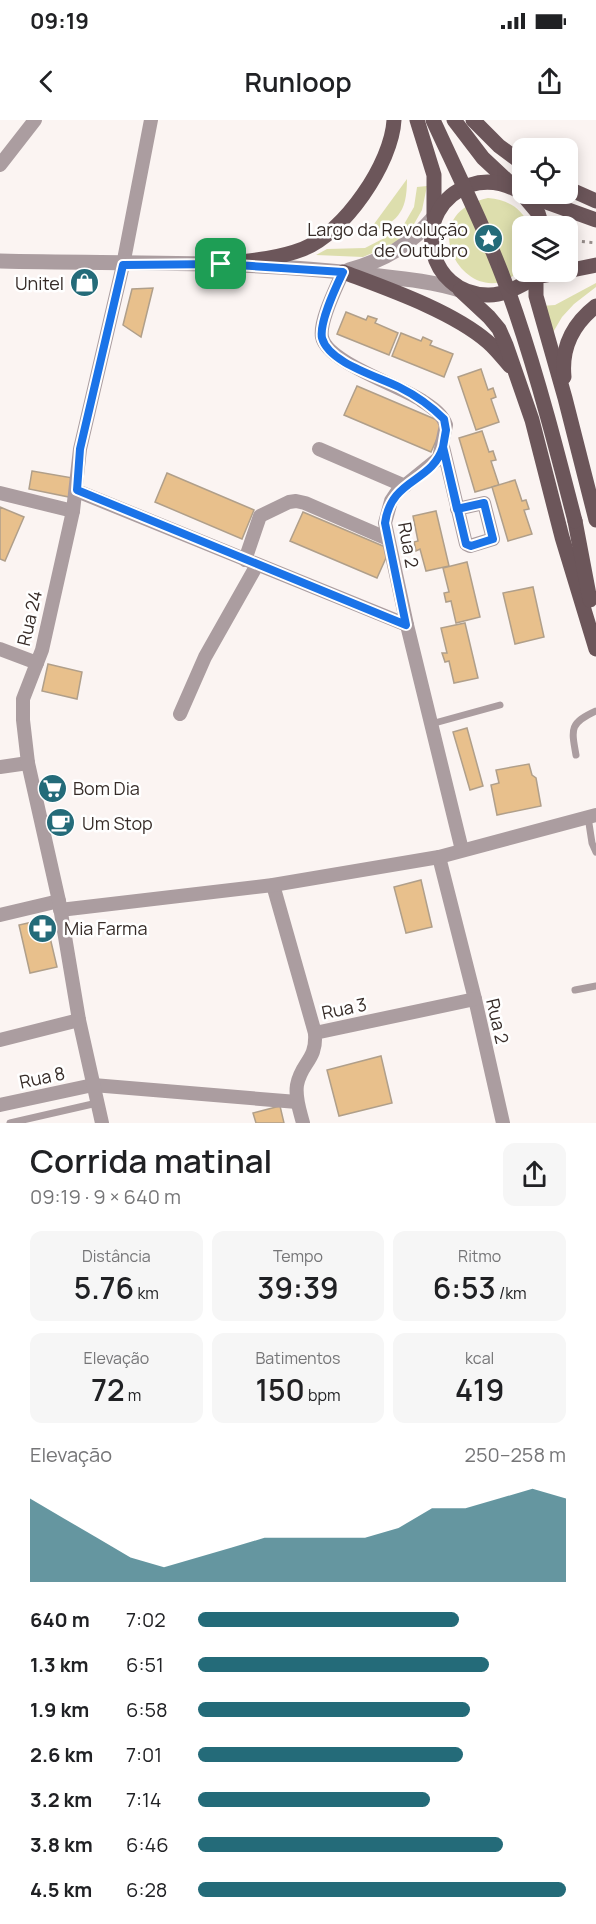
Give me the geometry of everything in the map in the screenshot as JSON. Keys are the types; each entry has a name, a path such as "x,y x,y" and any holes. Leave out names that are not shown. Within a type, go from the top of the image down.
{"main road":[{"path":"221,264 280,257 306,248 323,237 341,221 377,172 389,143 394,120"},
{"path":"417,120 434,175 432,240 437,262 444,275 499,329 518,375 562,537 596,649"},
{"path":"433,120 477,214 516,312 575,521 596,634"},
{"path":"454,120 483,158 512,184"},
{"path":"473,120 499,146 512,155"},
{"path":"434,217 444,201 459,189 477,183 496,183 512,189"},
{"path":"578,193 596,201"},
{"path":"552,204 596,220"},
{"path":"578,268 596,265"},
{"path":"343,272 429,308 478,334 518,375"},
{"path":"460,290 480,295 500,294 522,282"},
{"path":"537,282 536,296 595,512"},
{"path":"565,398 563,365 566,343 578,324 596,306"},
{"path":"575,521 596,582"}],"street":[{"path":"0,165 34,120"},
{"name":"Rua 24","path":"102,1123 28,763 23,699 42,650 73,511 84,426 123,265 151,120"},
{"path":"434,217 416,237 397,252 343,272 323,326 322,337 329,350 350,365 397,386 437,412 446,425 443,447 457,509"},
{"path":"0,261 123,265 221,264 343,272 433,283 460,290"},
{"name":"Rua 2","path":"443,447 439,458 405,486 391,501 386,512 385,523 406,625 462,850"},
{"path":"319,449 405,486"},
{"path":"77,490 406,625"},
{"path":"0,493 73,511"},
{"path":"180,714 251,562 260,516 289,502 305,503 388,539"},
{"path":"0,650 37,663"},
{"path":"0,767 28,763"},
{"path":"0,915 59,906 273,885 439,857 592,816"},
{"name":"Rua 2","path":"439,857 503,1123"},
{"path":"273,885 315,1033"},
{"name":"Rua 3","path":"303,1123 297,1102 297,1084 315,1051 315,1033 475,999"},
{"path":"0,1040 79,1020"},
{"name":"Rua 8","path":"0,1105 93,1085 297,1102"}],"lane":[{"path":"431,724 500,705"},
{"path":"576,755 573,727 579,719 596,711"},
{"path":"592,816 592,843 596,852"},
{"path":"575,990 596,986"},
{"path":"10,1123 97,1103"}],"path":[{"path":"578,241 596,243"}],"green space":[{"path":"407,179 405,201 398,215 385,226 366,235"},
{"path":"427,186 422,210 410,231 403,226 414,207 417,187"},
{"path":"488,198 508,203 524,216 512,216 512,275 503,281 484,282 468,274 456,260 449,242 451,224 464,208"},
{"path":"396,232 403,240 363,257 316,255 327,249 365,248"},
{"path":"596,283 596,287 574,304 562,317 552,334 541,306 555,305"}],"building":[{"path":"153,288 141,337 123,325 132,289"},
{"path":"346,312 366,320 368,316 377,319 375,323 398,333 389,355 337,334"},
{"path":"401,333 421,341 423,337 432,341 430,345 453,354 444,377 392,356"},
{"path":"481,369 488,390 493,388 496,397 491,399 499,422 476,430 458,377"},
{"path":"357,386 444,423 431,452 344,415"},
{"path":"482,431 489,452 493,451 496,460 491,461 499,485 475,492 459,438"},
{"path":"32,471 73,478 69,497 29,489"},
{"path":"167,473 254,510 242,539 155,502"},
{"path":"515,480 522,501 526,500 529,509 524,510 532,534 508,541 492,487"},
{"path":"0,507 24,517 5,561 0,559"},
{"path":"436,511 449,566 426,571 420,549 416,551 414,542 418,541 413,516"},
{"path":"303,512 390,549 377,578 290,541"},
{"path":"467,562 480,617 456,623 451,601 446,602 444,593 449,592 443,568"},
{"path":"533,587 544,637 515,644 503,593"},
{"path":"465,623 478,678 454,683 449,661 445,662 442,653 447,653 441,628"},
{"path":"48,664 82,672 77,699 42,691"},
{"path":"467,728 483,786 470,790 453,732"},
{"path":"529,764 532,775 536,778 541,806 497,815 491,785 499,783 496,770"},
{"path":"421,880 432,927 406,933 394,887"},
{"path":"37,921 39,931 48,929 57,967 30,973 19,925"},
{"path":"381,1056 392,1103 339,1116 327,1070"},
{"path":"280,1106 284,1123 256,1123 253,1113"}],"place":[{"name":"Largo da Revolução de Outubro","path":"489,239"},
{"name":"Unitel","path":"85,283"},
{"name":"Bom Dia","path":"52,788"},
{"name":"Um Stop","path":"61,823"},
{"name":"Mia Farma","path":"43,928"}],"route":[{"path":"221,264 123,265 89,403 80,449 77,490 406,625 385,523 386,512 397,492 429,468 439,458 443,447 457,509 484,503 494,536 492,540 471,546 466,544 457,509 443,447 446,430 444,419 412,394 350,365 329,350 322,337 323,326 343,272 221,264"}]}
